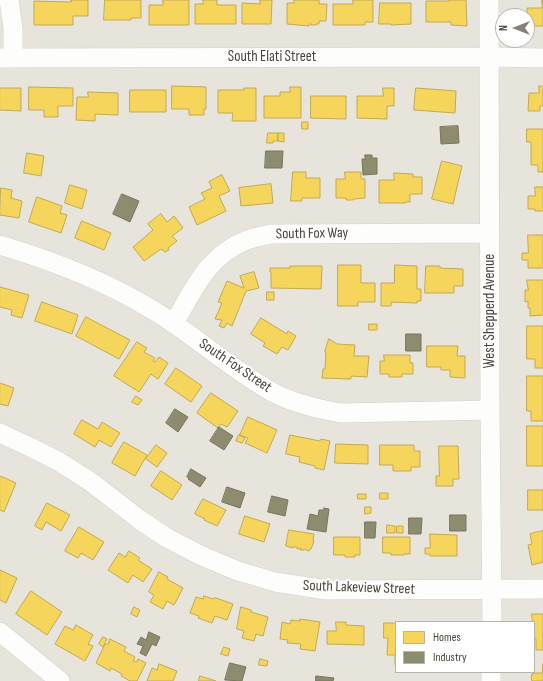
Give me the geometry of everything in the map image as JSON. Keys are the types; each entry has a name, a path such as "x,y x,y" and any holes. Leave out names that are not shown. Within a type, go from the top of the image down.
{"street":[{"path":"7,58 14,28 9,0"},
{"name":"West Shepperd Avenue","path":"490,0 490,410 493,589 492,621"},
{"name":"South Elati Street","path":"7,58 543,58"},
{"name":"South Fox Way","path":"174,323 204,272 217,259 247,240 271,234 490,233"},
{"name":"South Fox Street","path":"0,245 74,270 114,288 174,323 233,366 274,393 300,404 321,410 341,413 490,410"},
{"name":"South Lakeview Street","path":"0,433 58,461 91,482 140,520 167,538 202,556 238,571 275,582 327,590 543,589"},
{"path":"0,632 60,681"}],"shaded area":[{"path":"0,0 543,0 543,681 0,681"}],"building: Homes":[{"path":"71,0 88,0 88,16 73,16 73,25 34,25 34,1 71,2"},
{"path":"105,0 141,0 141,18 131,18 131,20 104,20"},
{"path":"163,0 189,0 189,25 149,25 149,5 163,5"},
{"path":"203,0 217,0 217,5 236,5 236,24 195,24 195,4 203,4"},
{"path":"260,0 272,0 271,24 242,24 242,3 260,4"},
{"path":"294,0 319,0 319,4 327,4 326,21 319,21 319,24 309,24 309,26 287,24 287,3 294,3"},
{"path":"353,0 373,0 373,22 365,22 365,25 333,25 333,4 353,4"},
{"path":"466,0 467,26 451,25 451,22 426,22 426,1"},
{"path":"543,0 543,26 535,26 535,8 542,8"},
{"path":"380,3 411,3 411,24 379,24"},
{"path":"172,86 206,87 206,109 204,109 204,115 189,115 189,109 172,109"},
{"path":"539,86 543,86 543,106 540,106 540,111 528,111 529,93 539,93"},
{"path":"29,87 73,88 73,106 58,106 58,117 44,117 44,110 29,110"},
{"path":"290,87 301,87 301,118 264,118 264,96 280,96 280,92 290,92"},
{"path":"0,88 21,88 21,111 0,110"},
{"path":"244,88 256,88 256,121 232,121 233,113 218,113 218,90 244,90"},
{"path":"383,88 394,88 394,106 387,106 387,119 357,118 357,96 383,96"},
{"path":"416,88 456,91 455,113 414,110"},
{"path":"130,90 166,90 166,112 130,112"},
{"path":"88,92 118,93 118,115 95,114 95,121 76,120 77,97 88,97"},
{"path":"311,96 346,96 346,119 311,118"},
{"path":"302,122 308,122 308,129 302,129"},
{"path":"527,129 543,129 543,172 538,172 538,165 531,165 531,142 527,142"},
{"path":"268,133 278,133 278,141 267,143"},
{"path":"278,133 284,133 284,142 278,141"},
{"path":"27,153 44,156 41,176 24,173"},
{"path":"442,161 462,166 453,204 432,199"},
{"path":"293,172 306,172 306,178 320,178 320,198 302,198 302,201 291,201"},
{"path":"345,172 361,172 361,179 365,179 365,198 346,200 346,198 336,198 336,179 345,179"},
{"path":"394,173 413,174 413,177 422,177 422,194 410,194 410,202 379,203 379,180 394,180"},
{"path":"222,175 230,191 219,196 226,211 197,225 189,207 205,199 201,193 212,188 209,182"},
{"path":"271,184 273,203 241,206 239,188"},
{"path":"70,185 87,190 82,209 65,203"},
{"path":"535,187 543,187 543,211 528,209 528,196 535,196"},
{"path":"1,188 12,190 11,198 22,201 19,218 0,215"},
{"path":"37,197 62,206 60,213 67,215 61,233 29,222"},
{"path":"161,214 167,222 174,216 183,228 172,236 177,241 168,248 169,250 165,252 161,249 144,261 133,247 153,230 148,224"},
{"path":"82,221 111,233 104,250 75,238"},
{"path":"528,235 543,235 543,268 528,268 528,260 522,260 522,253 528,253"},
{"path":"338,265 361,265 361,283 375,283 375,302 358,302 358,306 338,306"},
{"path":"395,265 417,266 417,289 421,289 421,301 417,301 417,303 391,302 391,306 381,306 381,283 394,283"},
{"path":"290,266 322,266 321,289 271,288 270,268 290,268"},
{"path":"426,266 463,269 463,286 454,286 454,293 425,293"},
{"path":"254,272 259,288 246,291 232,326 227,323 224,328 219,326 222,320 215,319 222,303 218,302 227,281 244,288 240,276"},
{"path":"527,280 543,280 543,315 530,316 528,301 525,302 525,290 528,290"},
{"path":"0,287 29,295 22,318 11,315 12,310 0,307"},
{"path":"267,292 274,292 274,300 267,300"},
{"path":"42,302 78,315 72,334 35,321"},
{"path":"86,317 130,340 119,359 76,336"},
{"path":"261,318 287,334 288,331 296,336 288,350 282,347 277,354 263,346 265,343 251,334"},
{"path":"369,324 377,324 377,330 369,330"},
{"path":"527,326 543,326 543,368 535,368 535,359 527,359"},
{"path":"329,339 337,344 355,345 354,356 369,356 367,377 351,376 351,379 322,378 323,369 325,369 325,352"},
{"path":"137,342 147,348 144,352 155,358 153,361 155,362 159,357 168,363 158,379 151,374 139,392 114,376"},
{"path":"427,346 458,346 457,356 465,356 465,378 450,377 450,370 441,370 441,367 427,367"},
{"path":"384,355 410,355 410,363 413,363 413,374 402,374 402,377 389,377 389,374 380,374 380,361 384,361"},
{"path":"176,368 202,386 191,402 165,384"},
{"path":"527,376 543,376 543,421 531,421 531,411 527,411"},
{"path":"0,383 14,388 8,406 0,404"},
{"path":"211,393 238,411 227,427 221,424 218,428 197,413"},
{"path":"136,396 142,400 138,405 132,402"},
{"path":"248,417 277,430 267,453 245,443 248,438 240,435"},
{"path":"82,420 98,429 102,422 120,433 111,447 99,440 95,447 74,434"},
{"path":"527,426 543,426 543,466 527,466"},
{"path":"239,435 245,438 242,443 236,441"},
{"path":"290,435 320,441 321,439 330,441 324,470 299,462 300,457 286,454"},
{"path":"124,442 147,455 135,476 112,463"},
{"path":"336,444 368,445 368,464 335,463"},
{"path":"156,445 167,453 157,467 146,459"},
{"path":"380,445 414,445 414,451 420,451 420,467 411,467 411,471 393,471 393,465 380,465"},
{"path":"439,446 458,446 459,479 453,479 453,486 436,486 436,476 439,476"},
{"path":"161,471 182,485 172,500 151,486"},
{"path":"0,476 16,483 4,512 0,510"},
{"path":"528,490 543,490 543,510 528,510"},
{"path":"380,493 388,493 388,499 380,499"},
{"path":"358,494 366,494 366,499 358,499"},
{"path":"203,499 226,510 217,526 195,514"},
{"path":"47,503 70,515 61,531 46,522 42,530 35,526"},
{"path":"365,507 371,507 371,513 365,514"},
{"path":"245,516 270,524 264,542 239,534"},
{"path":"387,525 395,526 395,533 387,533"},
{"path":"397,526 403,526 403,533 397,533"},
{"path":"79,527 104,542 93,560 81,553 78,558 65,551"},
{"path":"289,530 314,534 314,541 311,549 309,551 304,549 300,550 301,548 297,549 297,547 293,548 286,546"},
{"path":"543,531 543,562 532,565 528,545 532,544 530,534"},
{"path":"430,534 457,535 457,556 430,556 430,554 425,554 425,548 430,548"},
{"path":"334,537 360,537 360,555 355,555 355,557 345,557 345,555 334,555"},
{"path":"383,537 410,537 410,554 391,555 391,553 383,553"},
{"path":"129,551 140,558 138,560 152,569 143,582 133,575 128,583 108,570 119,553 125,557"},
{"path":"0,570 17,578 6,603 0,600"},
{"path":"159,572 168,577 167,579 183,588 174,605 167,601 163,609 150,602 154,595 149,592"},
{"path":"31,591 62,612 47,635 16,614"},
{"path":"204,596 213,599 216,598 233,604 227,620 215,616 212,623 198,618 199,616 190,613 196,597 203,599"},
{"path":"134,607 140,610 137,617 131,614"},
{"path":"241,607 251,610 251,612 268,617 263,636 256,634 254,641 242,638 244,631 237,629"},
{"path":"532,614 543,614 543,650 536,650 535,621 532,621"},
{"path":"300,619 320,622 315,651 300,649 301,644 287,643 288,640 280,639 282,622 290,624 291,620 300,621"},
{"path":"336,622 346,622 346,625 364,626 364,645 327,644 327,631 336,631"},
{"path":"384,623 395,623 395,655 387,655 388,638 384,638"},
{"path":"76,625 93,635 88,644 93,646 85,661 55,644 65,626 73,630"},
{"path":"103,637 107,639 103,647 99,644"},
{"path":"110,639 126,647 124,651 135,657 133,661 137,662 138,659 146,663 137,681 130,681 121,676 122,674 111,668 110,671 96,663 105,644 108,644"},
{"path":"224,647 230,649 228,656 221,654"},
{"path":"260,659 268,661 267,666 259,665"},
{"path":"159,664 177,671 173,681 147,681 152,668 157,670"},
{"path":"543,664 543,681 532,681 532,674 542,673"},
{"path":"200,676 216,681 199,681"}],"building: Industry":[{"path":"458,126 459,143 441,144 440,127"},
{"path":"266,151 283,151 282,168 265,168"},
{"path":"365,155 372,155 372,158 377,158 377,174 363,175 362,159 365,159"},
{"path":"122,194 139,201 130,222 113,214"},
{"path":"406,334 421,334 421,351 406,351"},
{"path":"175,409 188,417 178,432 166,423"},
{"path":"219,427 233,436 224,450 210,441"},
{"path":"191,469 206,478 200,487 187,477"},
{"path":"227,487 245,493 240,508 222,502"},
{"path":"272,496 288,500 285,516 268,512"},
{"path":"324,508 329,509 326,532 307,529 310,514 318,516 319,510 324,510"},
{"path":"450,515 466,515 466,531 450,531"},
{"path":"409,518 422,518 421,534 409,534"},
{"path":"365,522 376,522 375,538 365,538"},
{"path":"149,632 160,637 156,646 152,644 146,656 140,653 143,646 137,644 141,637 146,640"},
{"path":"230,663 246,667 242,681 225,680"},
{"path":"316,676 334,678 333,681 316,681"}]}
